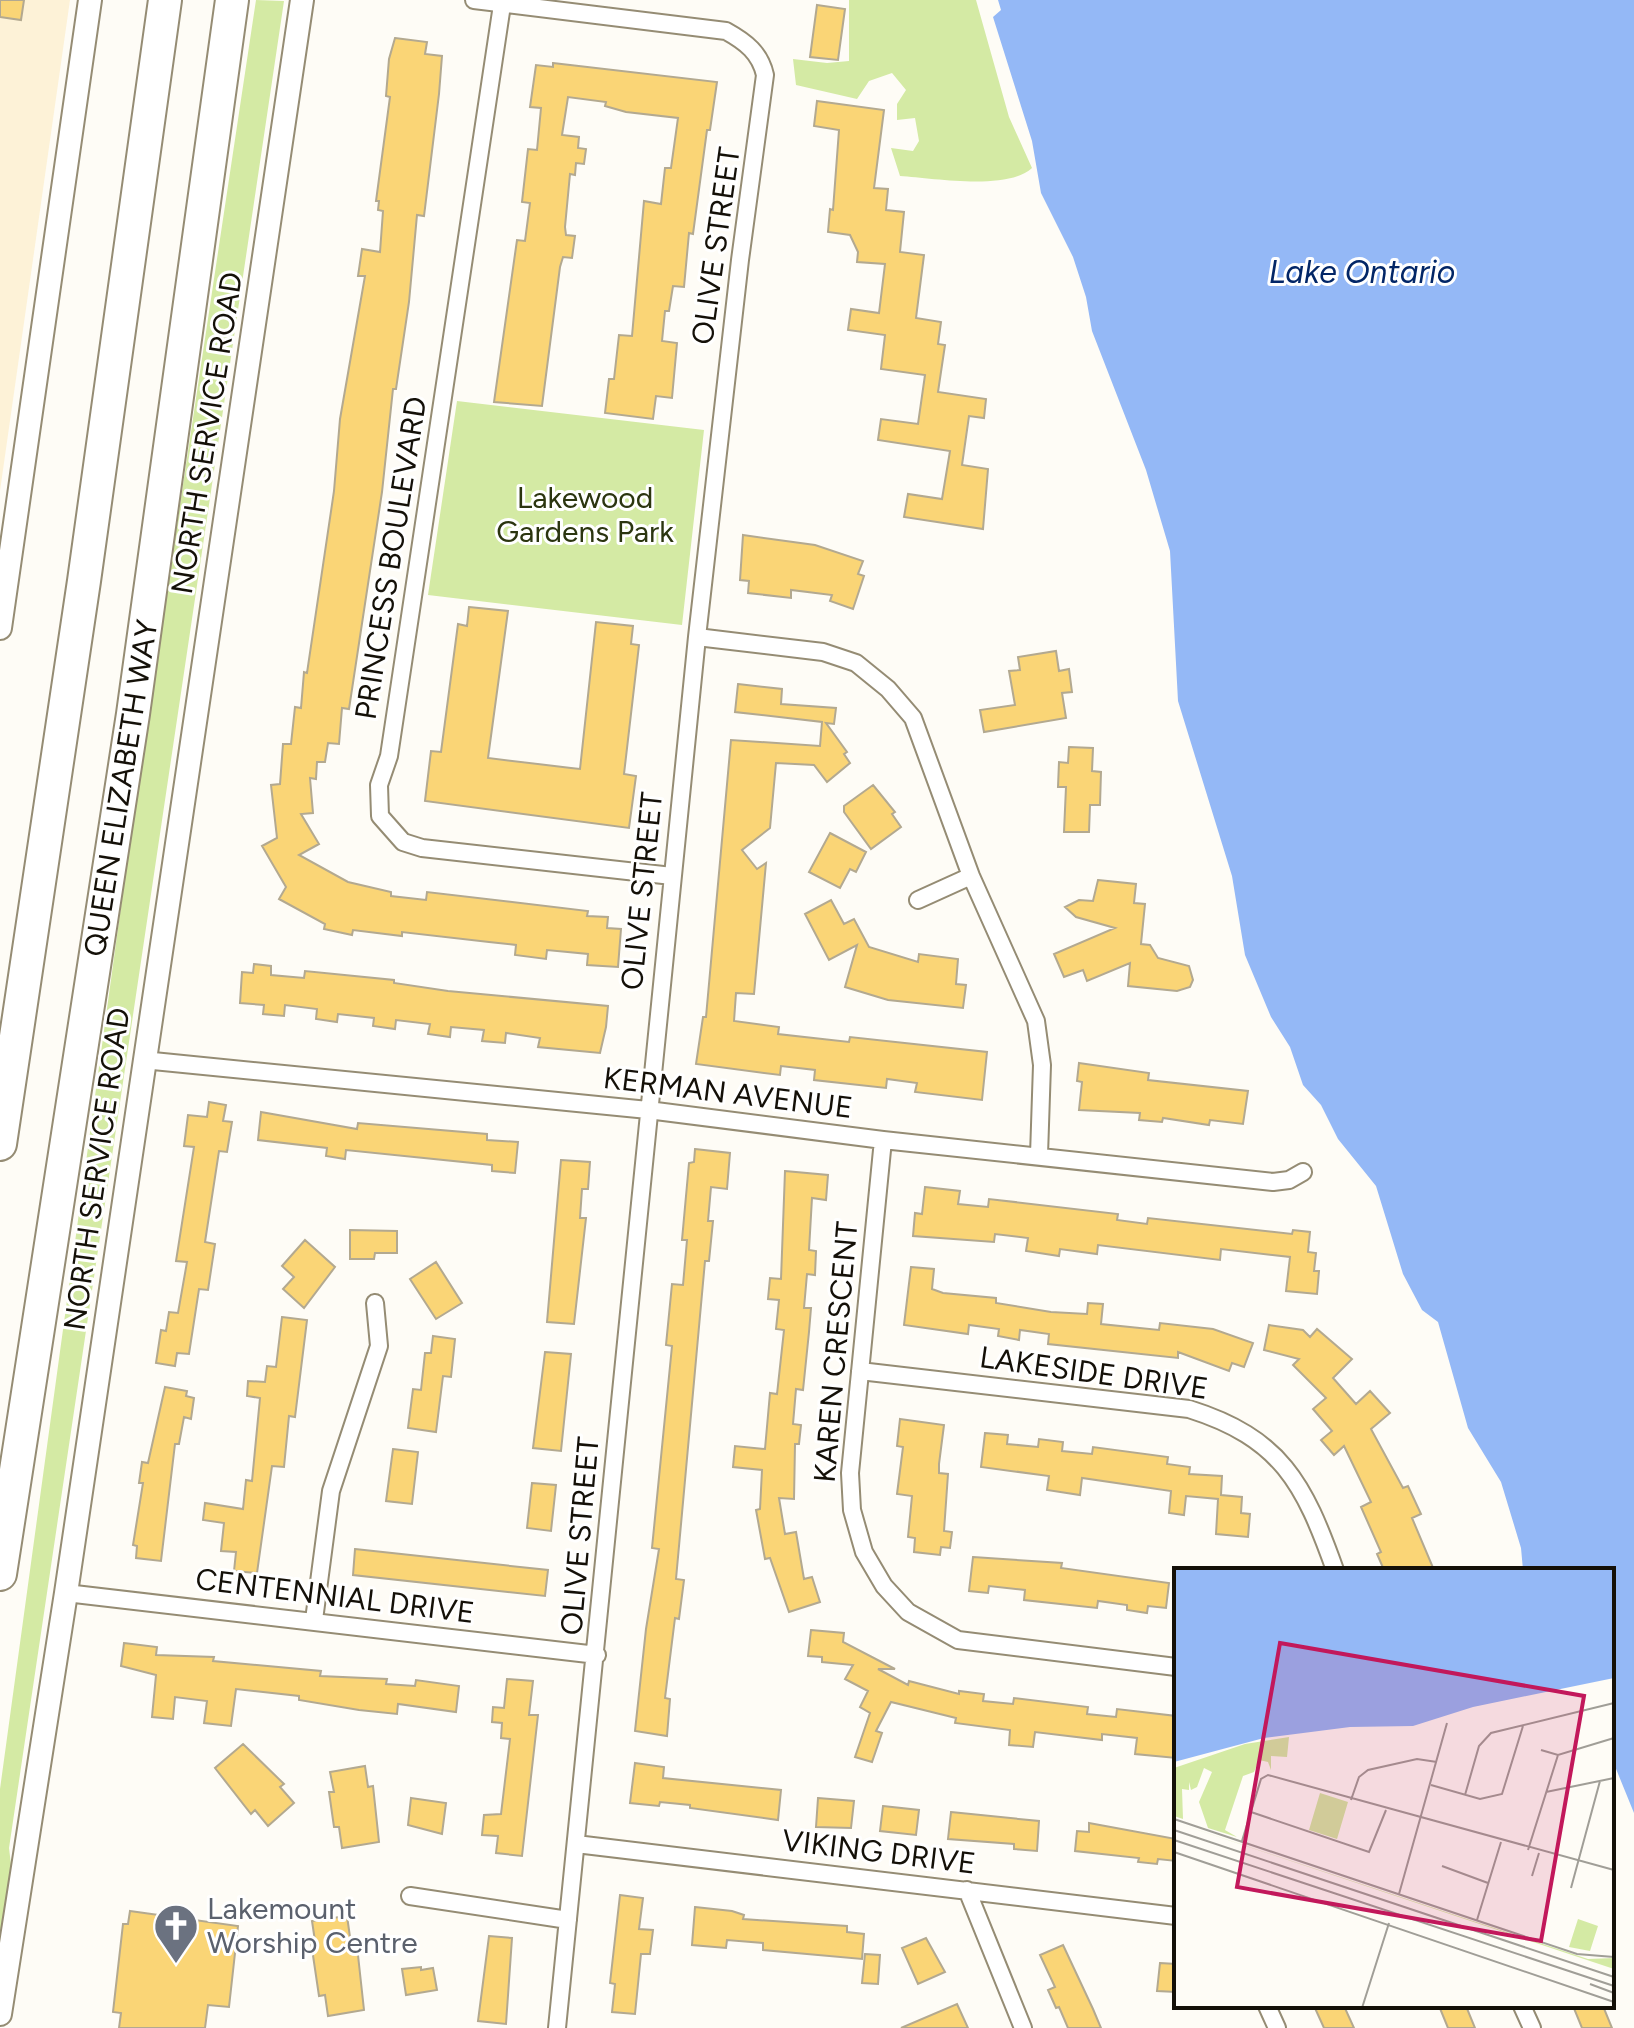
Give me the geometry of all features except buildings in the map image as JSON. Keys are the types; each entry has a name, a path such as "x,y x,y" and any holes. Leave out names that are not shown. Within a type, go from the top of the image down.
{"highway":[{"path":"0,1144 82,597 165,0"},
{"name":"QUEEN ELIZABETH WAY","path":"0,1574 133,714 232,0"}],"street":[{"path":"0,628 90,0"},
{"name":"NORTH SERVICE ROAD","path":"0,2014 66,1593 302,0"},
{"name":"OLIVE STREET","path":"474,0 726,31 744,41 761,60 765,75 762,119 740,260 697,637 648,1110 597,1655 557,2028"},
{"name":"PRINCESS BOULEVARD","path":"502,5 389,756 379,785 380,816 403,842 422,848 672,876"},
{"path":"697,637 823,652 856,663 888,689 913,718 971,876 1036,1021 1042,1065 1039,1155"},
{"path":"918,900 971,876"},
{"name":"KERMAN AVENUE","path":"143,1060 648,1110 883,1140 1273,1182 1289,1180 1303,1172"},
{"name":"KAREN CRESCENT","path":"883,1140 850,1473 852,1510 864,1552 884,1586 908,1612 958,1640 1174,1667"},
{"path":"314,1620 331,1491 379,1346 375,1303"},
{"name":"LAKESIDE DRIVE","path":"860,1371 1189,1409 1228,1421 1258,1440 1289,1472 1313,1508 1334,1568"},
{"name":"CENTENNIAL DRIVE","path":"66,1593 597,1655"},
{"name":"VIKING DRIVE","path":"576,1844 1174,1916"},
{"path":"967,1890 1023,2028"},
{"path":"410,1896 568,1920"},
{"path":"1268,2008 1277,2028"},
{"path":"1523,2008 1532,2028"}],"shaded area":[{"path":"0,0 70,0 0,491"}],"green space":[{"path":"256,0 284,1 9,1848 12,1873 0,1932 0,1789 137,790"},
{"path":"849,0 976,0 1009,117 1032,168 1021,175 988,181 900,176 891,148 913,151 919,141 915,118 897,120 897,104 906,90 892,73 869,81 857,99 796,85 793,59 827,63 849,61"},
{"name":"Lakewood Gardens Park","path":"457,401 704,430 682,625 428,595"}],"water":[{"name":"Lake Ontario","path":"998,0 1634,0 1634,1813 1614,1764 1614,1568 1523,1568 1521,1548 1501,1482 1468,1428 1438,1322 1422,1310 1403,1274 1376,1186 1338,1139 1321,1105 1303,1085 1290,1047 1271,1017 1245,955 1232,876 1178,701 1170,551 1146,470 1092,331 1086,297 1073,257 1041,193 1032,141 993,17 1001,10"}],"place":[{"name":"Lakemount Worship Centre","path":"176,1965"}]}
